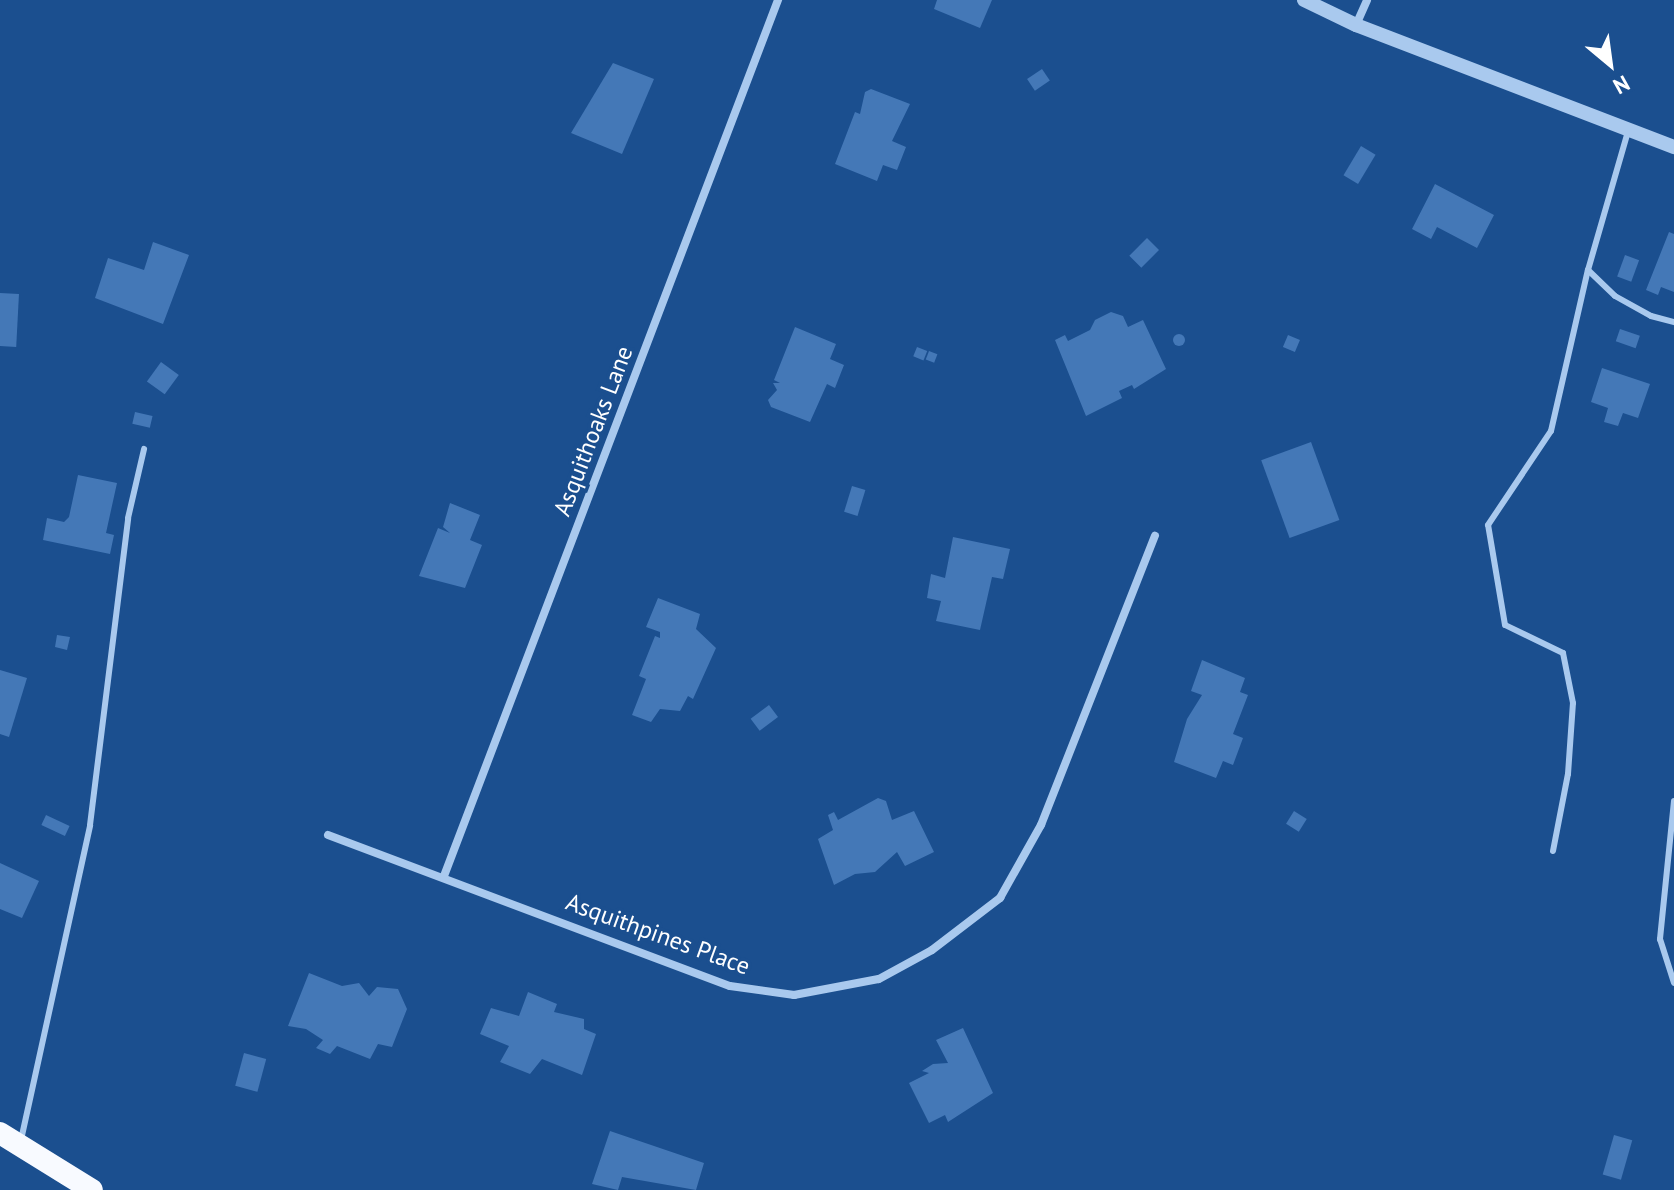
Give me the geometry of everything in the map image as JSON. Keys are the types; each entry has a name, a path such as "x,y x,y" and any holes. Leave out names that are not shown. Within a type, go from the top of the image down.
{"highway":[{"path":"10,1139 92,1190"}],"street":[{"name":"Asquithoaks Lane","path":"444,876 778,0"},
{"path":"1304,0 1356,25 1674,147"},
{"path":"1356,25 1367,0"},
{"name":"Asquithpines Place","path":"328,835 444,876 730,986 794,995 879,979 932,950 1000,898 1041,825 1155,536"}],"lane":[{"path":"1553,851 1568,774 1573,703 1563,653 1505,625 1488,525 1551,431 1588,270 1628,131"},
{"path":"1588,270 1615,296 1651,316 1674,322"},
{"path":"10,1139 90,825 128,518 144,449"},
{"path":"1674,801 1660,939 1674,983"}],"building":[{"path":"937,0 992,0 980,28 934,9"},
{"path":"613,63 654,79 622,154 571,133"},
{"path":"1042,69 1050,81 1035,91 1027,79"},
{"path":"871,89 910,104 892,141 906,147 897,170 883,165 877,181 835,164 855,112 860,114 865,92"},
{"path":"1361,146 1376,155 1358,184 1343,175"},
{"path":"1435,184 1494,215 1477,248 1437,227 1431,239 1412,229"},
{"path":"1669,232 1674,234 1674,292 1661,287 1658,295 1646,290"},
{"path":"1147,238 1159,250 1141,268 1129,256"},
{"path":"153,242 189,255 163,324 95,298 108,258 144,270"},
{"path":"1625,255 1639,260 1631,282 1617,277"},
{"path":"0,293 19,294 16,347 0,346"},
{"path":"1111,312 1123,316 1128,327 1143,320 1166,369 1134,389 1132,385 1119,391 1122,398 1086,416 1055,340 1065,335 1068,341 1090,330 1095,320"},
{"path":"795,327 836,344 830,359 844,365 835,388 827,384 810,422 771,407 768,400 777,390 773,383 780,383 774,380"},
{"path":"1620,329 1640,336 1636,348 1616,341"},
{"path":"1174,335 1184,335 1184,345 1174,345"},
{"path":"1288,335 1300,340 1295,352 1283,347"},
{"path":"917,347 927,351 923,360 913,356"},
{"path":"929,351 937,354 934,363 926,359"},
{"path":"161,362 179,375 165,394 147,381"},
{"path":"1602,368 1650,384 1638,418 1623,413 1618,426 1604,422 1608,408 1591,402"},
{"path":"135,412 153,416 150,428 132,424"},
{"path":"1311,442 1339,520 1290,538 1261,460"},
{"path":"78,475 117,483 106,533 114,535 110,554 43,540 47,518 64,522 69,517"},
{"path":"852,486 865,490 857,516 844,512"},
{"path":"450,503 480,515 470,540 482,545 465,588 419,576 438,528 450,533 443,527"},
{"path":"953,537 1010,549 1003,579 992,577 980,630 936,621 941,601 927,598 931,574 945,578"},
{"path":"658,598 700,614 696,629 716,648 693,699 688,696 680,711 660,709 651,722 632,715 646,679 639,676 655,636 660,638 660,632 646,627"},
{"path":"57,635 70,637 67,650 55,647"},
{"path":"1202,660 1245,678 1240,692 1248,695 1233,734 1243,738 1233,765 1223,761 1216,778 1174,762 1187,719 1202,695 1191,691"},
{"path":"0,670 27,678 9,737 0,734"},
{"path":"769,705 778,717 760,731 751,719"},
{"path":"878,798 886,801 892,820 914,811 934,852 905,866 897,852 875,872 855,874 834,885 818,839 833,830 828,815 834,812 838,820"},
{"path":"1294,811 1307,819 1299,832 1286,824"},
{"path":"46,815 70,826 65,836 41,825"},
{"path":"0,863 39,881 22,918 0,909"},
{"path":"309,973 342,986 359,983 369,996 377,987 398,989 407,1009 392,1047 378,1044 370,1059 337,1046 330,1054 316,1048 323,1040 306,1029 288,1026"},
{"path":"528,992 557,1004 554,1012 584,1019 584,1029 596,1034 582,1075 542,1059 530,1074 500,1062 509,1046 480,1034 491,1008 519,1016"},
{"path":"963,1028 993,1093 948,1122 945,1115 929,1123 909,1083 929,1073 922,1071 933,1064 948,1063 936,1040"},
{"path":"244,1053 266,1059 257,1092 235,1086"},
{"path":"610,1131 704,1163 696,1190 622,1177 618,1190 592,1184"},
{"path":"1614,1135 1632,1140 1621,1180 1603,1174"}]}
